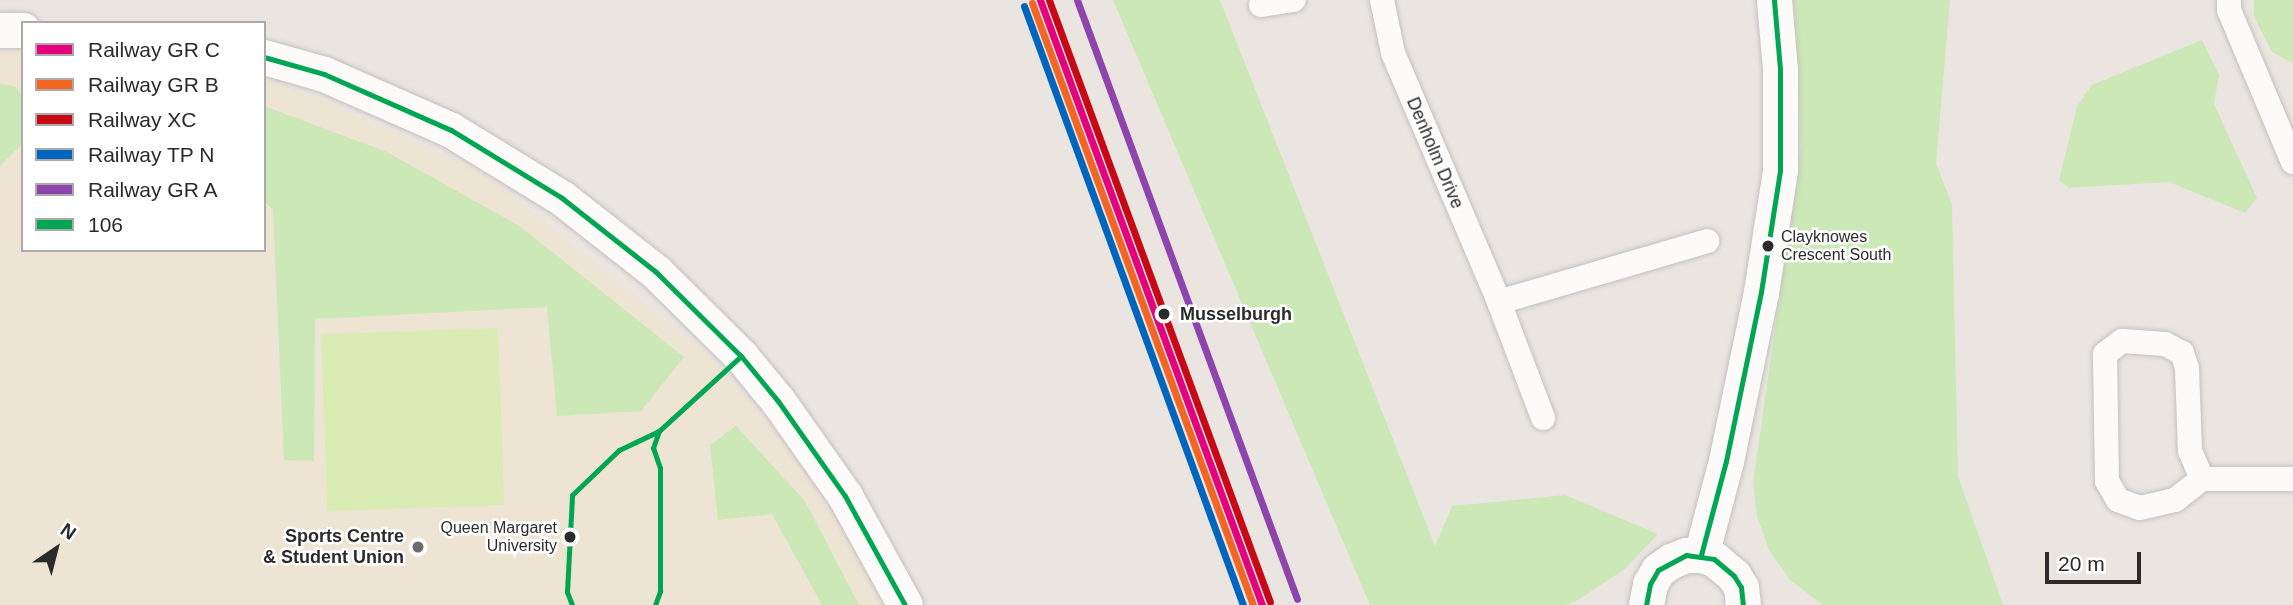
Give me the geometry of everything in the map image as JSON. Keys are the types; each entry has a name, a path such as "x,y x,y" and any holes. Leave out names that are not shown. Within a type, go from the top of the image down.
{"street":[{"path":"1261,5 1294,0"},
{"name":"Denholm Drive","path":"1382,0 1393,53 1499,302 1543,418"},
{"path":"1701,555 1726,461 1758,305 1780,170 1780,69 1774,0"},
{"path":"2229,0 2229,10 2293,163"},
{"path":"0,30 21,30"},
{"path":"266,58 324,74 451,130 562,198 656,272 725,339 778,401 845,496 905,605"},
{"path":"1499,302 1707,241"},
{"path":"2202,479 2190,451 2187,368 2182,354 2165,344 2122,341 2105,354 2106,481 2118,500 2140,508 2175,500 2202,479 2293,479"},
{"path":"1646,605 1650,584 1658,570 1686,555 1701,555 1714,559 1734,576 1741,587 1743,605"}],"shaded area":[{"name":"Queen Margaret University","path":"0,51 21,51 21,252 266,252 266,82 306,93 485,174 707,354 834,494 888,605 0,605"}],"green space":[{"path":"1113,0 1220,0 1435,546 1452,506 1565,495 1658,534 1625,569 1566,605 1370,605"},
{"path":"1794,0 1950,0 1936,163 1952,205 1958,476 2003,605 1823,605 1789,579 1769,550 1757,516 1753,483 1801,147"},
{"path":"2254,0 2293,0 2293,63 2272,52 2254,17"},
{"path":"2202,40 2219,75 2214,104 2257,198 2245,213 2169,182 2069,188 2059,180 2077,106 2092,85"},
{"path":"0,84 15,86 21,94 21,145 0,166"},
{"path":"266,107 387,152 521,227 684,357 641,411 557,416 547,307 315,319 314,461 284,460 273,210 266,203"},
{"path":"498,328 504,505 327,511 321,334"},
{"path":"736,426 805,501 859,605 822,605 772,514 718,520 710,445"}],"transit line":[{"path":"1040,0 1262,605"},
{"path":"1077,0 1297,599"},
{"name":"106","path":"1701,555 1726,461 1761,292 1780,170 1780,69 1774,0"},
{"path":"1032,3 1253,605"},
{"path":"1024,6 1243,605"},
{"name":"106","path":"266,58 324,74 451,130 562,198 656,272 741,356 778,401 845,496 905,605"},
{"name":"106","path":"655,605 660,591 660,468 653,448 659,431 741,356"},
{"name":"106","path":"572,605 567,592 572,495 619,450 659,431"},
{"name":"106","path":"1646,605 1650,584 1658,570 1686,555 1714,559 1734,576 1741,587 1743,605"}],"rail line":[{"name":"XC","path":"1049,0 1270,602"}],"place":[{"name":"Clayknowes Crescent South","path":"1768,246"},
{"name":"Musselburgh","path":"1164,314"},
{"name":"Queen Margaret University","path":"570,537"},
{"name":"Sports Centre & Student Union","path":"418,547"}]}
